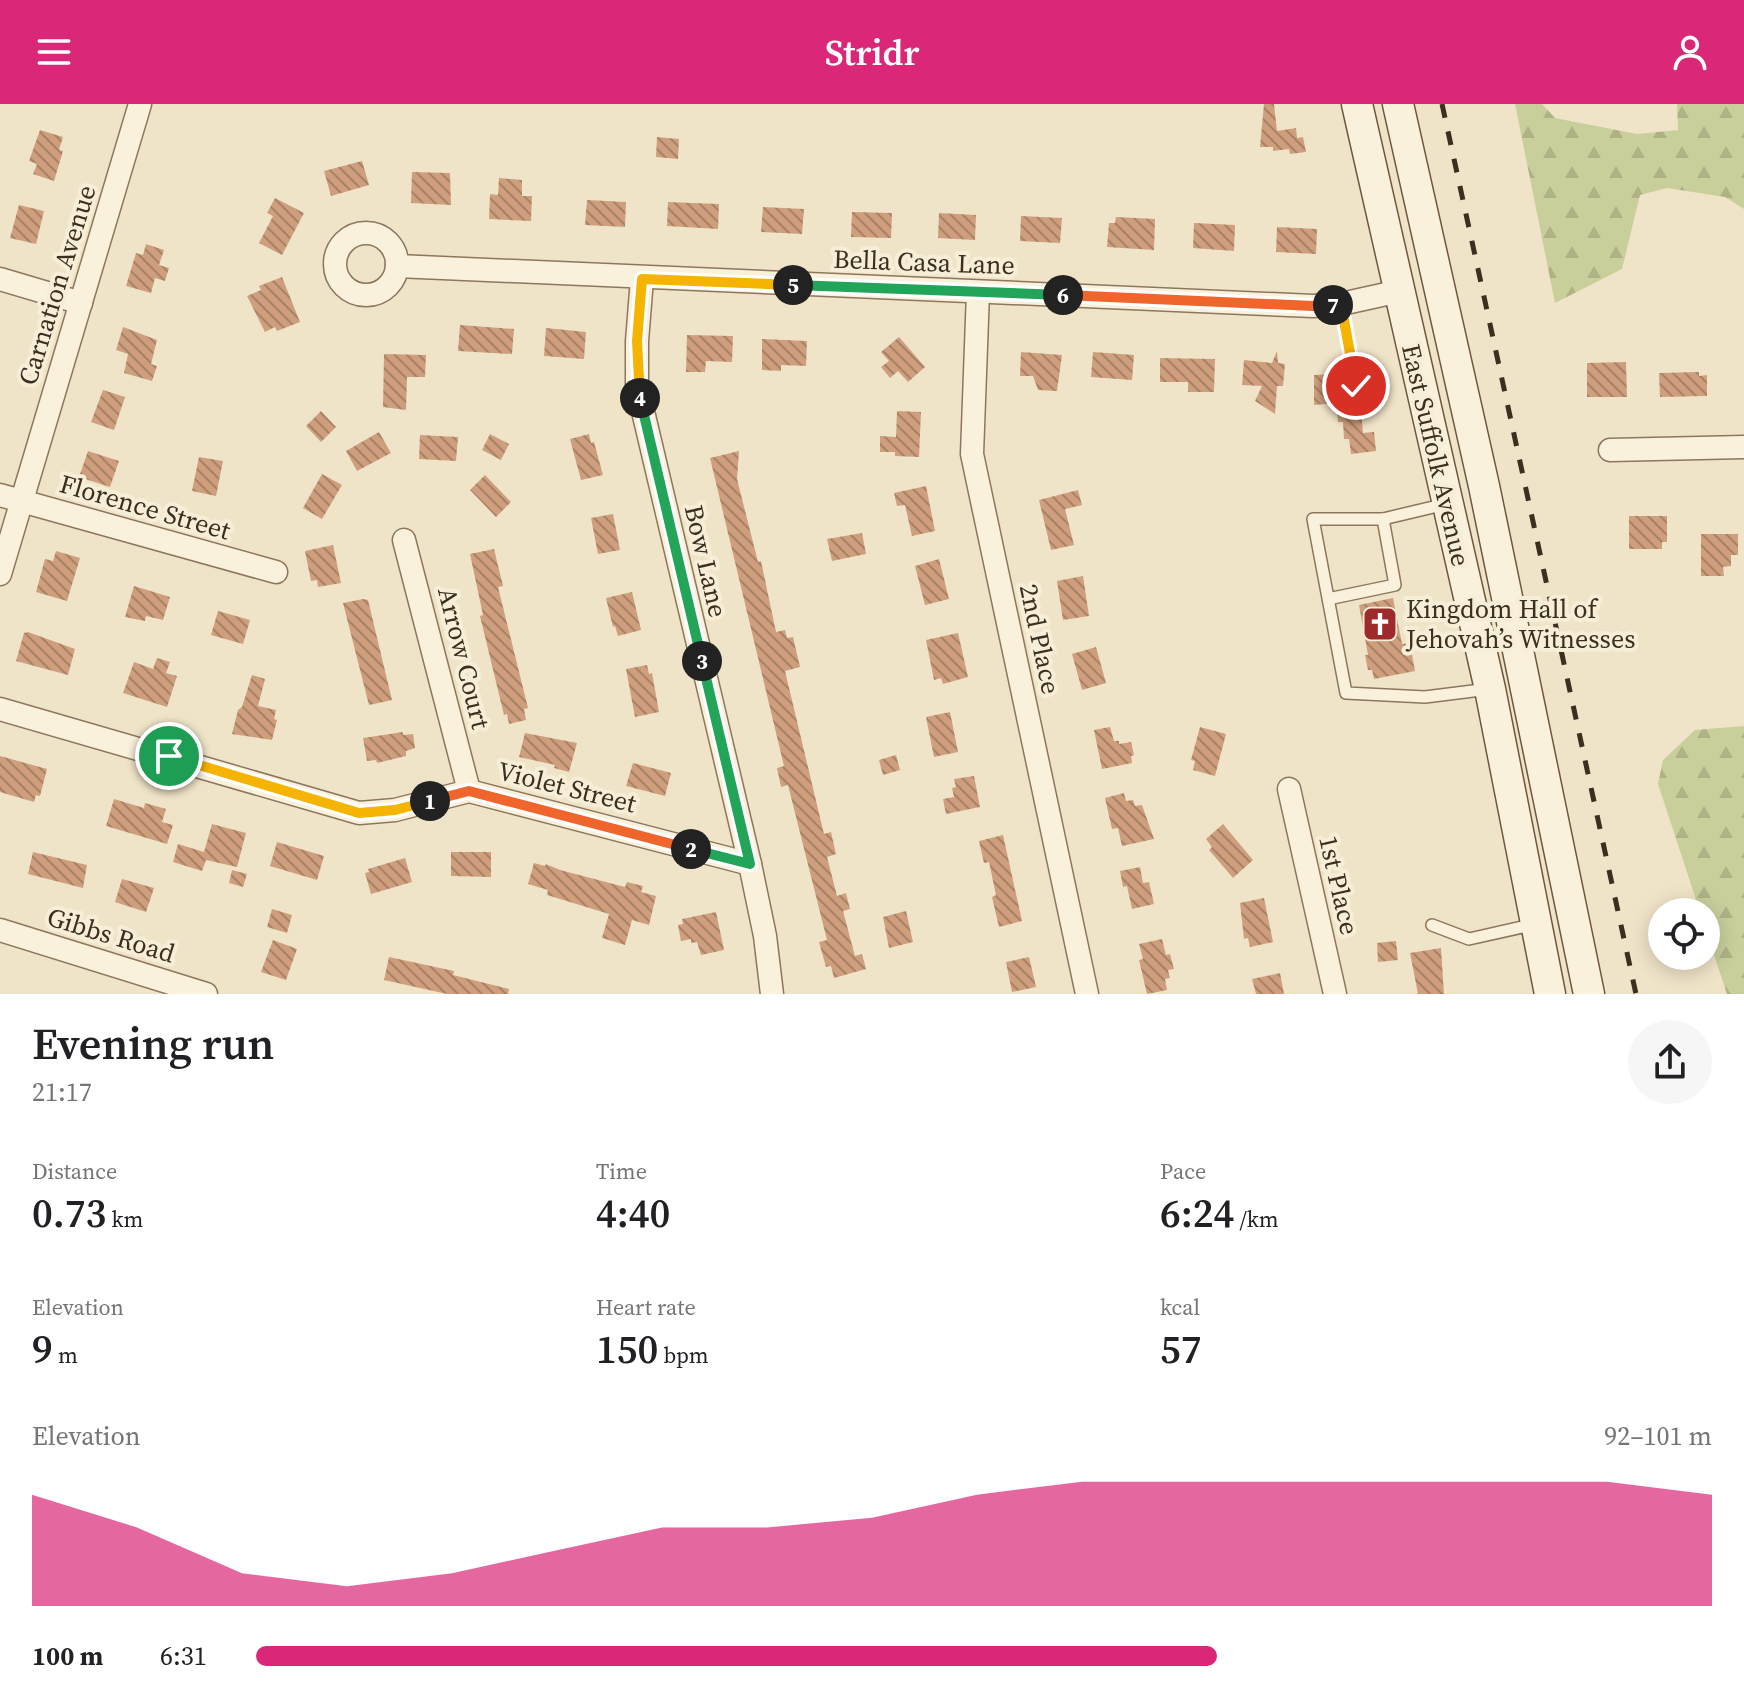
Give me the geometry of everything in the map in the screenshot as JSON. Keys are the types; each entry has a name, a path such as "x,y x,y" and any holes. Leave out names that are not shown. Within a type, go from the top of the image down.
{"main road":[{"name":"East Suffolk Avenue","path":"1357,104 1490,689 1550,994"},
{"name":"East Suffolk Avenue","path":"1398,104 1484,486 1589,994"}],"street":[{"name":"Carnation Avenue","path":"0,574 11,498 81,303 140,104"},
{"name":"Bella Casa Lane","path":"397,266 1313,306 1341,304 1400,291"},
{"path":"0,279 81,303"},
{"name":"Bow Lane","path":"642,279 637,386 750,864 765,936 772,994"},
{"name":"2nd Place","path":"978,292 972,454 1087,994"},
{"path":"1610,450 1744,447"},
{"name":"Florence Street","path":"11,498 276,572"},
{"name":"Arrow Court","path":"404,540 469,791"},
{"name":"Violet Street","path":"0,709 359,813 395,810 469,791 750,864"},
{"name":"1st Place","path":"1289,789 1335,994"},
{"name":"Gibbs Road","path":"0,930 206,994"}],"lane":[{"path":"1341,304 1356,386"},
{"path":"1447,504 1383,519 1313,519 1346,693 1425,697 1490,689"},
{"path":"1328,599 1395,585 1383,519"},
{"path":"1432,925 1469,939 1537,924"}],"green space":[{"path":"1515,104 1542,104 1555,118 1637,134 1678,130 1677,104 1744,104 1744,209 1725,197 1667,188 1640,195 1622,269 1555,303"},
{"path":"1744,726 1744,994 1727,994 1719,970 1720,898 1695,898 1658,784 1663,760 1695,730"}],"building":[{"path":"1264,104 1274,104 1277,131 1296,128 1297,138 1303,137 1306,152 1290,154 1289,149 1273,151 1273,147 1260,147"},
{"path":"40,130 63,137 59,150 63,151 54,181 33,174 37,164 29,161"},
{"path":"657,137 679,139 678,159 656,157"},
{"path":"362,161 369,185 331,196 324,171"},
{"path":"412,172 450,173 451,205 411,203"},
{"path":"499,178 522,180 522,196 532,196 531,221 489,219 490,194 498,195"},
{"path":"275,198 304,213 282,255 259,243 273,216 267,213"},
{"path":"587,200 626,202 625,227 585,225"},
{"path":"668,202 719,204 718,229 667,226"},
{"path":"19,205 44,211 36,244 10,238"},
{"path":"763,207 804,209 802,234 761,232"},
{"path":"852,212 892,213 891,238 851,237"},
{"path":"939,213 976,215 975,240 938,238"},
{"path":"1021,216 1062,218 1060,243 1020,241"},
{"path":"1116,217 1155,219 1154,250 1107,247 1109,223 1115,223"},
{"path":"1194,223 1235,225 1234,251 1193,248"},
{"path":"1277,227 1317,229 1316,254 1276,252"},
{"path":"146,244 164,250 159,265 169,268 165,281 155,278 151,293 126,286 136,253 143,255"},
{"path":"282,277 300,322 265,332 247,296 261,290 259,286"},
{"path":"460,325 514,329 512,354 458,351"},
{"path":"123,327 157,340 151,364 157,366 152,381 124,373 128,354 116,350"},
{"path":"546,328 586,332 584,359 544,356"},
{"path":"687,335 733,336 732,362 706,361 705,372 686,372"},
{"path":"899,337 925,367 908,382 898,371 890,378 881,367 889,361 881,352"},
{"path":"762,339 807,341 806,366 781,365 781,371 762,370"},
{"path":"1277,351 1278,363 1285,364 1283,386 1277,386 1275,414 1255,401 1262,386 1242,385 1244,360 1272,363"},
{"path":"1021,352 1062,355 1057,391 1038,390 1033,376 1020,376"},
{"path":"1093,352 1134,355 1132,380 1091,377"},
{"path":"384,354 426,355 425,377 407,377 406,410 383,407"},
{"path":"1160,358 1215,359 1214,392 1188,392 1188,382 1160,382"},
{"path":"1626,362 1627,397 1587,397 1587,363"},
{"path":"1699,372 1699,376 1707,375 1707,396 1660,397 1659,373"},
{"path":"1334,374 1336,403 1314,405 1314,375"},
{"path":"103,390 125,397 114,430 91,422"},
{"path":"1360,400 1363,433 1374,432 1376,451 1351,454 1349,439 1344,439 1343,422 1338,422 1336,403"},
{"path":"321,411 336,427 321,442 306,426"},
{"path":"897,411 921,412 919,457 880,452 880,436 896,437"},
{"path":"379,432 391,453 357,471 346,451"},
{"path":"490,434 509,444 501,460 482,450"},
{"path":"589,434 603,475 581,480 570,439"},
{"path":"420,435 458,437 456,461 419,459"},
{"path":"88,451 119,461 110,487 79,477"},
{"path":"739,451 737,479 758,562 761,561 776,632 785,630 787,638 793,637 800,667 785,671 824,834 831,832 836,854 827,857 837,896 846,893 850,909 843,911 855,956 862,954 866,969 834,978 831,966 826,967 819,942 827,940 788,785 781,787 777,768 784,766 710,458"},
{"path":"199,457 223,461 216,496 192,491"},
{"path":"322,474 342,485 322,519 303,508"},
{"path":"485,475 511,502 496,517 470,490"},
{"path":"926,486 935,531 912,536 905,505 897,506 894,493"},
{"path":"1078,490 1082,505 1065,509 1074,545 1051,550 1039,500"},
{"path":"613,514 620,550 598,554 591,518"},
{"path":"1629,516 1667,516 1667,542 1662,542 1662,549 1629,549"},
{"path":"862,533 866,554 832,561 827,539"},
{"path":"1701,534 1738,534 1738,555 1731,555 1731,566 1723,567 1724,576 1701,576"},
{"path":"333,545 341,583 318,587 317,580 311,581 305,551"},
{"path":"494,549 503,586 498,587 528,708 524,709 526,720 509,724 507,714 504,715 480,616 483,615 470,554"},
{"path":"56,551 80,558 67,601 36,592 45,559 53,561"},
{"path":"939,559 949,599 925,605 915,566"},
{"path":"1083,576 1089,616 1063,620 1057,581"},
{"path":"134,586 170,597 163,620 146,616 145,621 125,617"},
{"path":"632,592 641,630 618,636 606,598"},
{"name":"Kingdom Hall of Jehovah’s Witnesses","path":"1393,598 1402,644 1410,643 1415,671 1374,679 1372,670 1368,670 1359,605"},
{"path":"368,600 392,700 369,705 343,603"},
{"path":"218,611 250,620 243,644 211,635"},
{"path":"24,633 75,649 68,675 16,661"},
{"path":"958,633 968,677 943,684 941,678 934,680 926,640"},
{"path":"1096,647 1106,683 1082,690 1072,654"},
{"path":"157,658 170,662 166,673 177,676 167,707 123,693 134,662 153,669"},
{"path":"647,665 649,674 652,673 659,712 635,717 626,669"},
{"path":"252,675 265,679 258,706 276,710 272,740 232,734"},
{"path":"950,712 958,752 934,757 926,717"},
{"path":"1110,727 1114,741 1119,741 1119,744 1131,742 1134,755 1131,756 1132,763 1102,769 1094,730"},
{"path":"1200,727 1226,734 1215,776 1193,770 1195,761 1191,760"},
{"path":"403,732 403,735 413,734 415,748 406,751 406,756 377,763 376,760 367,761 363,738"},
{"path":"525,733 577,743 569,772 554,768 555,765 519,757"},
{"path":"896,755 900,770 883,775 879,760"},
{"path":"0,756 47,769 40,796 36,795 34,802 0,792"},
{"path":"633,763 671,773 665,796 626,786"},
{"path":"974,776 980,807 946,814 943,799 954,797 954,779"},
{"path":"1124,793 1126,801 1133,800 1135,806 1142,805 1154,839 1122,846 1118,828 1112,829 1105,798"},
{"path":"114,799 144,808 145,803 166,809 162,822 173,825 167,844 106,826"},
{"path":"212,824 246,833 237,867 206,860 202,871 173,862 178,844 204,852"},
{"path":"1223,824 1253,860 1233,878 1209,850 1212,847 1206,839"},
{"path":"1003,835 1022,921 999,927 989,862 984,863 979,841"},
{"path":"277,842 324,856 317,880 270,866"},
{"path":"33,852 87,865 83,888 28,874"},
{"path":"451,852 491,852 491,877 451,876"},
{"path":"405,858 412,882 371,894 365,873 369,872 368,869"},
{"path":"534,863 625,887 627,882 643,886 641,892 656,896 649,925 632,920 625,945 602,938 609,914 547,895 548,890 528,884"},
{"path":"1140,867 1143,883 1149,882 1154,904 1132,909 1120,871"},
{"path":"232,870 247,874 243,887 229,883"},
{"path":"122,879 154,888 146,912 115,902"},
{"path":"1264,898 1273,942 1250,947 1248,938 1244,939 1240,903"},
{"path":"272,909 292,915 287,933 267,927"},
{"path":"906,911 913,942 889,948 883,917"},
{"path":"716,912 724,950 701,955 697,942 691,943 691,939 681,941 678,925 683,924 682,919"},
{"path":"1162,939 1174,969 1168,970 1170,978 1165,979 1167,990 1147,994 1139,960 1143,959 1139,944"},
{"path":"273,940 297,949 286,980 261,972"},
{"path":"1396,941 1398,960 1378,962 1377,943"},
{"path":"1441,948 1444,994 1418,994 1410,953"},
{"path":"389,957 454,971 453,975 509,989 508,994 447,994 384,980"},
{"path":"1029,957 1036,987 1012,992 1006,962"},
{"path":"1280,973 1284,994 1256,994 1252,979"}],"railway":[{"path":"1442,104 1636,994"}],"place":[{"name":"Kingdom Hall of Jehovah’s Witnesses","path":"1380,624"}],"route":[{"path":"169,756 359,813 395,810 469,791 750,864 637,386 642,279 1313,306 1341,304 1356,386"}]}
